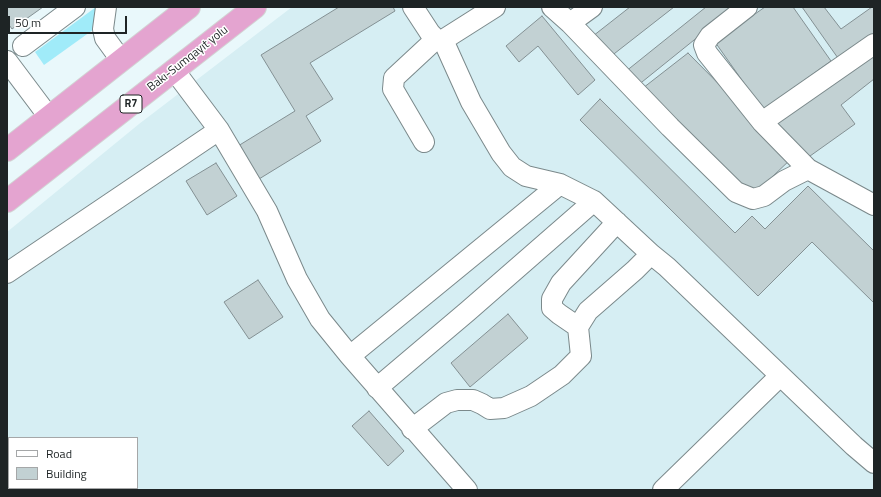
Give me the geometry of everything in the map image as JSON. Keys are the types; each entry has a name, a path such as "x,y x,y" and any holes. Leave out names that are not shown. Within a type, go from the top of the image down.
{"highway":[{"path":"7,150 189,7"},
{"name":"Bakı-Sumqayıt yolu","path":"7,201 255,7"}],"lane":[{"path":"23,46 75,7"},
{"path":"106,7 103,29 105,38 121,60"},
{"path":"162,27 170,7"},
{"path":"413,7 430,33 439,40 501,153 512,167 526,176 560,184 594,201 667,267 780,376 874,463"},
{"path":"424,142 393,89 394,78 439,40 495,7"},
{"path":"552,7 570,23 670,127 736,192 753,199 764,196 784,181 808,169"},
{"path":"570,23 592,7"},
{"path":"747,7 710,36 704,45 707,53 762,122 808,169 874,205"},
{"path":"762,122 874,44"},
{"path":"7,61 49,117"},
{"path":"174,70 219,130 267,211 298,279 320,319 412,429 467,490"},
{"path":"7,273 219,130"},
{"path":"350,356 560,184"},
{"path":"377,388 594,201"},
{"path":"578,327 552,308 552,299 561,283 616,222"},
{"path":"412,429 446,403 457,400 473,400 490,409 504,408 531,396 562,375 581,356 578,327 588,312 651,254"},
{"path":"663,490 780,376"}],"shaded area":[{"path":"96,7 97,27 44,65 35,52"},
{"path":"292,7 874,7 874,490 59,490 138,489 138,437 8,437 7,449 7,232 139,124"}],"building":[{"path":"7,7 43,7 12,29 7,22"},
{"path":"339,7 393,7 395,11 310,63 333,99 306,116 321,141 259,179 238,146 295,111 261,55"},
{"path":"630,7 674,7 610,57 593,36"},
{"path":"706,7 735,7 637,86 625,72"},
{"path":"765,7 793,7 831,61 763,110 715,42"},
{"path":"802,7 824,7 841,29 874,7 874,38 840,61"},
{"path":"542,16 595,80 578,95 538,46 519,62 506,46"},
{"path":"874,49 874,79 841,105 855,124 803,161 774,122"},
{"path":"688,53 792,158 751,197 643,88"},
{"path":"600,99 735,233 752,216 765,229 808,186 874,251 874,303 812,242 758,296 580,120"},
{"path":"216,163 237,196 207,215 186,181"},
{"path":"258,280 283,317 249,339 224,302"},
{"path":"508,314 528,338 470,387 451,363"},
{"path":"369,411 404,451 388,466 352,426"}]}
